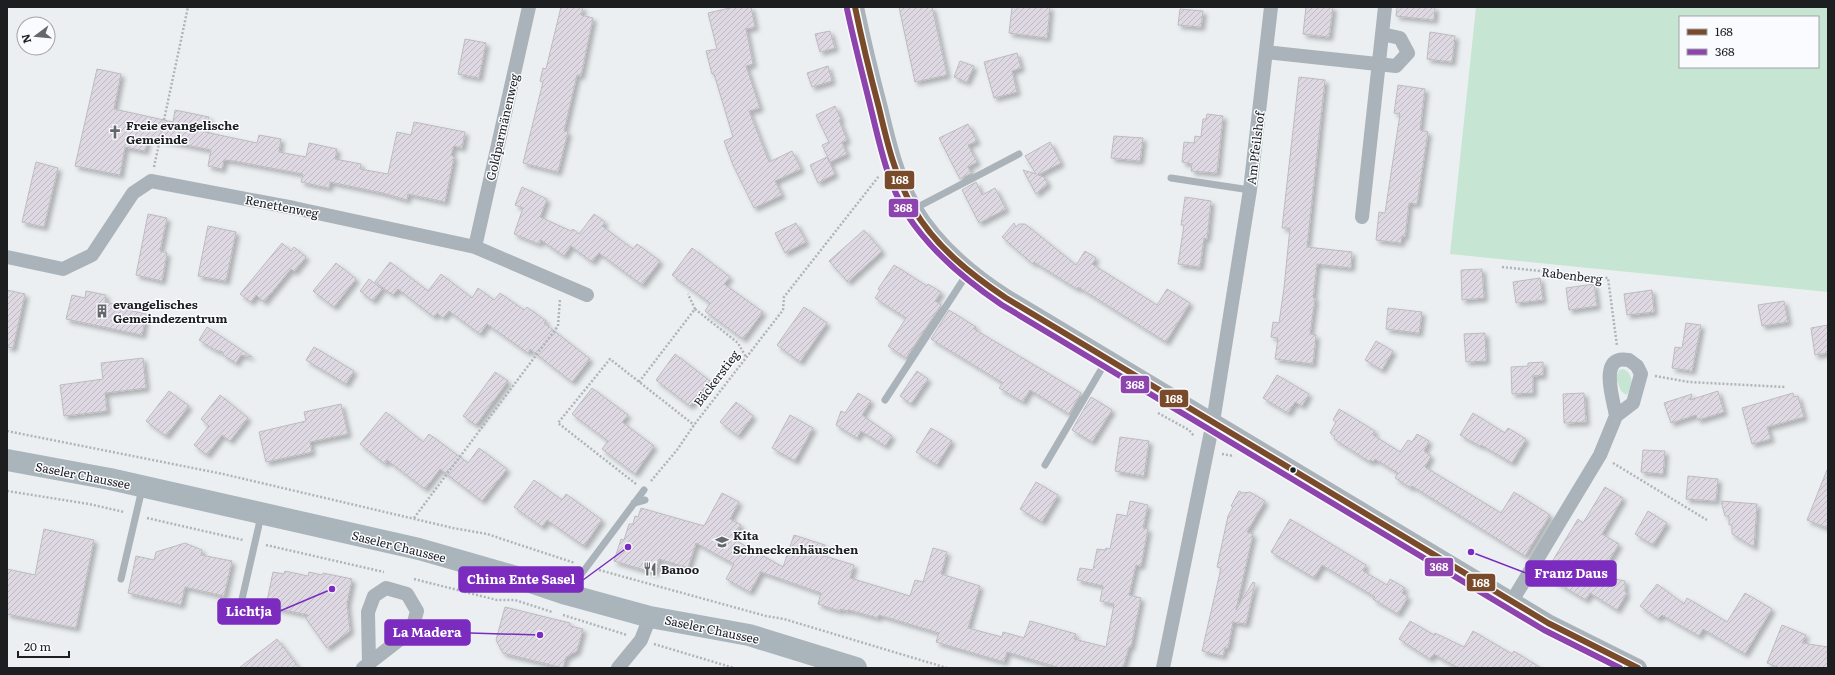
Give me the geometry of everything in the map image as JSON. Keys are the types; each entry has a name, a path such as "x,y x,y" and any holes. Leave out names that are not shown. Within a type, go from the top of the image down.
{"main road":[{"name":"Saseler Chaussee","path":"7,460 143,487 419,549 513,576 566,594 650,617 750,635 856,668"}],"street":[{"name":"Goldparmänenweg","path":"475,247 529,7"},
{"path":"855,7 894,165 914,209 934,236 969,271 1006,298 1548,623 1638,668"},
{"name":"Am Pfeilshof","path":"1163,668 1213,422 1250,190 1271,7"},
{"path":"1362,217 1385,7"},
{"path":"1266,52 1396,66 1408,52 1400,38 1382,34"},
{"name":"Renettenweg","path":"151,181 294,208 475,247 587,295"},
{"path":"7,257 63,269 92,255 133,193 151,181"},
{"path":"1512,601 1600,455 1616,416 1633,403 1641,374 1637,366 1629,360 1619,360 1612,364 1609,374 1616,416"},
{"path":"386,588 407,594 417,611 412,630 366,666 368,612 374,596 386,588"},
{"path":"618,668 641,640 650,617"}],"lane":[{"path":"914,209 1019,154"},
{"path":"1171,178 1250,190"},
{"path":"885,400 969,271"},
{"path":"1045,465 1108,358"},
{"path":"121,579 143,487"},
{"path":"566,594 644,490"},
{"path":"634,503 645,500"},
{"path":"240,608 262,514"}],"path":[{"path":"151,181 188,7"},
{"name":"Bäckerstieg","path":"644,490 677,450 694,424 783,310 784,297 879,176"},
{"name":"Rabenberg","path":"1502,267 1608,278 1619,360"},
{"path":"414,518 558,326 562,285"},
{"path":"688,294 696,309 738,343 746,357"},
{"path":"639,382 696,309"},
{"path":"633,482 558,423 610,359 694,424"},
{"path":"1641,374 1690,382 1786,386"},
{"path":"1158,413 1189,430 1196,442"},
{"path":"7,431 195,468 453,528 488,534 586,567 784,619 947,668"},
{"path":"1600,455 1707,520"},
{"path":"7,491 89,504 391,573"},
{"path":"413,579 497,600 515,600 734,668"}],"green space":[{"path":"1476,7 1828,7 1828,292 1450,254"},
{"path":"1623,369 1627,371 1632,381 1629,392 1626,395 1621,391 1616,378 1619,370"}],"building":[{"path":"561,7 583,7 581,15 593,18 581,76 577,75 564,131 568,132 558,172 523,163 543,82 540,81 543,68 546,69"},
{"path":"734,7 751,7 755,27 746,29 753,64 746,66 760,108 749,111 769,162 792,151 801,169 775,181 782,195 754,208 733,165 724,141 733,137 706,51 717,49 708,13"},
{"path":"899,7 932,7 947,75 915,82"},
{"path":"1012,7 1050,7 1047,38 1009,33"},
{"path":"1306,7 1333,7 1329,37 1303,34"},
{"path":"1397,7 1435,7 1434,20 1396,16"},
{"path":"1180,9 1203,11 1201,27 1178,25"},
{"path":"830,31 835,48 820,52 815,34"},
{"path":"1430,32 1455,36 1452,62 1427,59"},
{"path":"465,39 486,43 479,78 458,74"},
{"path":"1017,53 1021,68 1012,71 1017,92 994,98 984,62"},
{"path":"960,61 974,66 967,82 954,77"},
{"path":"828,66 832,81 812,87 807,73"},
{"path":"97,69 121,74 114,109 173,122 175,110 209,117 205,132 257,143 259,135 281,139 279,152 306,157 309,143 337,149 335,159 361,164 360,169 388,174 397,132 411,135 414,122 465,132 462,148 454,146 451,155 454,157 445,202 408,194 407,200 383,193 330,182 329,188 301,182 303,174 234,161 224,160 222,169 208,166 211,150 148,137 145,151 125,147 120,175 75,166"},
{"path":"1299,77 1325,80 1307,247 1352,252 1351,268 1317,264 1313,298 1315,298 1310,334 1316,335 1313,364 1275,359 1278,338 1271,337 1273,322 1279,323 1284,288 1290,228 1282,228"},
{"path":"1398,85 1425,89 1420,130 1428,132 1417,204 1409,203 1405,237 1402,236 1401,243 1376,240 1379,212 1385,213 1400,114 1394,113"},
{"path":"835,106 841,119 839,120 847,140 842,143 847,154 830,162 822,145 829,142 816,115"},
{"path":"1207,114 1223,116 1217,173 1191,171 1192,164 1182,162 1184,142 1194,143 1195,136 1201,137 1203,119 1206,119"},
{"path":"968,124 977,141 968,145 977,162 968,167 971,173 960,179 939,138"},
{"path":"1114,136 1143,138 1140,161 1111,158"},
{"path":"1050,142 1061,163 1038,175 1044,177 1048,184 1036,194 1023,170 1036,174 1025,156"},
{"path":"827,157 835,174 818,183 810,165"},
{"path":"36,162 58,168 44,227 22,222"},
{"path":"976,182 982,195 995,188 1006,209 979,223 962,190"},
{"path":"522,187 547,199 540,217 571,231 573,229 579,234 594,214 605,222 602,226 633,249 637,244 660,261 642,285 599,253 592,262 571,246 564,256 541,240 539,244 514,234 523,208 515,205"},
{"path":"1185,197 1211,201 1207,239 1204,238 1200,267 1178,264 1184,225 1181,225"},
{"path":"148,214 167,218 160,251 167,253 162,281 136,275"},
{"path":"796,223 806,242 785,253 775,233"},
{"path":"1014,223 1016,227 1019,224 1025,224 1076,265 1085,251 1096,258 1092,264 1157,305 1167,289 1190,303 1166,342 1078,287 1077,289 1034,262 1033,264 1002,237"},
{"path":"208,226 236,232 226,281 198,276"},
{"path":"864,230 882,251 848,282 829,261"},
{"path":"282,243 291,251 294,247 306,257 294,272 291,269 264,302 256,295 251,302 240,294"},
{"path":"692,248 730,277 724,284 763,312 743,339 705,311 710,303 672,275"},
{"path":"390,262 428,291 441,274 472,298 478,288 494,300 500,293 524,310 527,307 546,321 544,323 590,359 572,382 530,349 528,353 487,324 480,334 449,311 443,318 437,313 434,317 398,289 393,295 375,282"},
{"path":"336,263 356,279 334,307 313,291"},
{"path":"894,265 927,286 928,284 941,292 935,301 941,305 906,358 888,346 906,318 875,298 880,290 878,289"},
{"path":"1482,269 1484,298 1462,300 1461,270"},
{"path":"1540,278 1543,300 1516,303 1513,282"},
{"path":"369,279 382,289 373,301 360,291"},
{"path":"1594,284 1597,306 1569,310 1566,288"},
{"path":"7,290 25,294 13,348 7,347"},
{"path":"1652,290 1654,312 1627,315 1624,294"},
{"name":"evangelisches Gemeindezentrum","path":"86,291 106,295 105,302 125,306 124,309 146,314 142,335 66,319 72,295 85,298"},
{"path":"1784,301 1788,322 1762,326 1758,305"},
{"path":"804,307 827,323 800,362 777,345"},
{"path":"1388,308 1422,312 1419,333 1386,329"},
{"path":"949,310 976,327 974,329 1081,393 1069,414 1030,390 1023,402 999,388 1003,383 931,339"},
{"path":"1686,323 1701,325 1692,371 1672,368 1675,347 1682,348"},
{"path":"1828,325 1828,353 1815,355 1811,328"},
{"path":"207,327 252,357 241,355 236,363 223,355 223,352 215,350 199,340"},
{"path":"1485,333 1486,361 1466,362 1464,334"},
{"path":"1376,341 1393,351 1382,370 1365,360"},
{"path":"314,347 354,371 346,384 306,360"},
{"path":"675,354 710,381 690,406 656,380"},
{"path":"143,358 146,388 105,393 107,411 64,416 60,385 103,379 101,363"},
{"path":"1543,362 1543,375 1533,376 1533,393 1512,394 1511,367 1528,366 1528,363"},
{"path":"917,371 928,379 911,404 900,396"},
{"path":"495,372 508,381 476,425 463,416"},
{"path":"1277,375 1309,394 1302,406 1295,402 1288,413 1263,398"},
{"path":"592,388 628,415 622,422 654,446 635,474 602,449 608,441 572,414"},
{"path":"169,391 189,406 166,436 146,421"},
{"path":"1718,391 1724,412 1698,420 1696,415 1671,423 1664,403 1692,394 1690,400"},
{"path":"858,393 871,401 862,415 892,436 885,446 861,431 857,438 836,425 841,411 845,413"},
{"path":"1584,393 1586,422 1564,423 1563,394"},
{"path":"1793,393 1794,397 1798,396 1804,417 1767,427 1771,439 1752,444 1742,408"},
{"path":"220,395 248,418 230,441 222,435 207,455 194,445 209,426 201,419"},
{"path":"1091,397 1112,410 1092,442 1072,430"},
{"path":"736,402 753,416 738,436 720,422"},
{"path":"341,404 348,434 310,442 312,452 266,462 259,432 306,421 304,412"},
{"path":"1339,409 1375,431 1373,435 1400,452 1408,440 1412,442 1417,434 1429,441 1424,451 1431,456 1425,467 1501,513 1514,492 1550,515 1525,556 1412,486 1411,488 1395,478 1398,473 1375,459 1373,462 1371,460 1370,462 1334,439 1335,437 1330,433 1336,422 1333,420"},
{"path":"386,412 423,442 429,434 468,463 479,448 507,469 482,501 440,469 425,489 387,460 385,464 360,444"},
{"path":"1473,413 1505,433 1508,428 1526,439 1512,463 1460,435"},
{"path":"790,415 813,428 795,461 772,448"},
{"path":"931,428 952,441 937,465 916,452"},
{"path":"1120,437 1149,441 1144,476 1115,471"},
{"path":"1643,450 1665,451 1663,474 1641,472"},
{"path":"1828,470 1828,528 1807,520"},
{"path":"1688,476 1718,479 1716,501 1686,499"},
{"path":"534,480 562,500 566,494 602,520 584,546 547,520 542,527 514,507"},
{"path":"1036,482 1058,495 1042,522 1020,509"},
{"path":"1605,487 1623,498 1602,534 1619,544 1600,576 1625,581 1625,592 1627,593 1617,610 1590,593 1586,600 1544,575 1578,519 1583,523"},
{"path":"1239,491 1243,493 1250,492 1265,501 1247,532 1253,534 1236,610 1253,582 1255,583 1246,624 1233,622 1228,648 1225,648 1223,656 1202,651 1221,568 1217,567 1228,516 1233,507 1231,506"},
{"path":"722,493 739,502 730,519 741,525 733,539 783,567 794,535 825,545 821,555 854,565 850,578 910,596 915,580 923,582 933,548 947,552 941,574 980,586 968,628 1002,637 1003,632 1024,638 1030,621 1076,634 1074,639 1106,647 1114,604 1100,601 1103,586 1077,580 1080,568 1093,570 1097,549 1110,549 1117,514 1127,516 1130,501 1148,505 1143,528 1148,529 1141,566 1136,565 1129,595 1141,598 1131,647 1129,647 1123,668 1060,668 1007,652 1004,662 936,642 939,633 879,615 878,618 849,610 840,609 840,611 818,604 821,593 761,572 750,592 726,579 734,564 696,543 688,568 659,559 655,573 614,561 621,539 624,540 629,524 633,524 635,516 638,517 641,508 704,526"},
{"path":"1721,501 1757,504 1754,547 1732,534 1732,525 1729,525 1729,516 1725,516"},
{"path":"1648,511 1667,523 1653,545 1635,534"},
{"path":"1290,519 1366,565 1363,571 1387,585 1390,579 1405,588 1402,593 1408,597 1398,614 1373,599 1375,597 1322,565 1314,578 1271,552"},
{"path":"44,529 94,540 76,628 7,614 7,569 35,575"},
{"path":"185,543 202,550 201,555 232,561 224,596 185,587 181,605 128,593 136,556 154,560 156,552"},
{"path":"285,571 308,576 309,572 322,575 323,573 352,579 347,604 350,631 327,648 305,617 308,615 266,606 273,572 284,574"},
{"path":"1657,584 1684,604 1687,598 1727,622 1745,593 1772,609 1745,654 1703,629 1699,636 1662,615 1658,619 1640,606"},
{"path":"505,607 570,623 570,626 583,629 577,651 566,657 563,668 503,653 496,640"},
{"path":"1410,621 1434,635 1435,633 1464,647 1473,631 1512,654 1514,651 1541,668 1458,668 1434,654 1430,659 1399,639"},
{"path":"1782,625 1806,635 1802,643 1828,647 1828,668 1780,668 1767,663"},
{"path":"277,639 299,668 239,668"}],"transit line":[{"name":"168","path":"855,7 885,134 901,184 913,208 932,235 967,269 1006,298 1548,623 1638,668"},
{"name":"368","path":"847,9 889,176 899,201 915,227 949,264 1002,305 1544,630 1620,668"}],"place":[{"name":"Freie evangelische Gemeinde","path":"115,132"},
{"name":"evangelisches Gemeindezentrum","path":"102,311"},
{"name":"Kita Schneckenhäuschen","path":"722,542"},
{"name":"China Ente Sasel","path":"628,547"},
{"name":"Franz Daus","path":"1471,552"},
{"name":"Banoo","path":"650,569"},
{"name":"Lichtja","path":"332,589"},
{"name":"La Madera","path":"540,635"}]}
